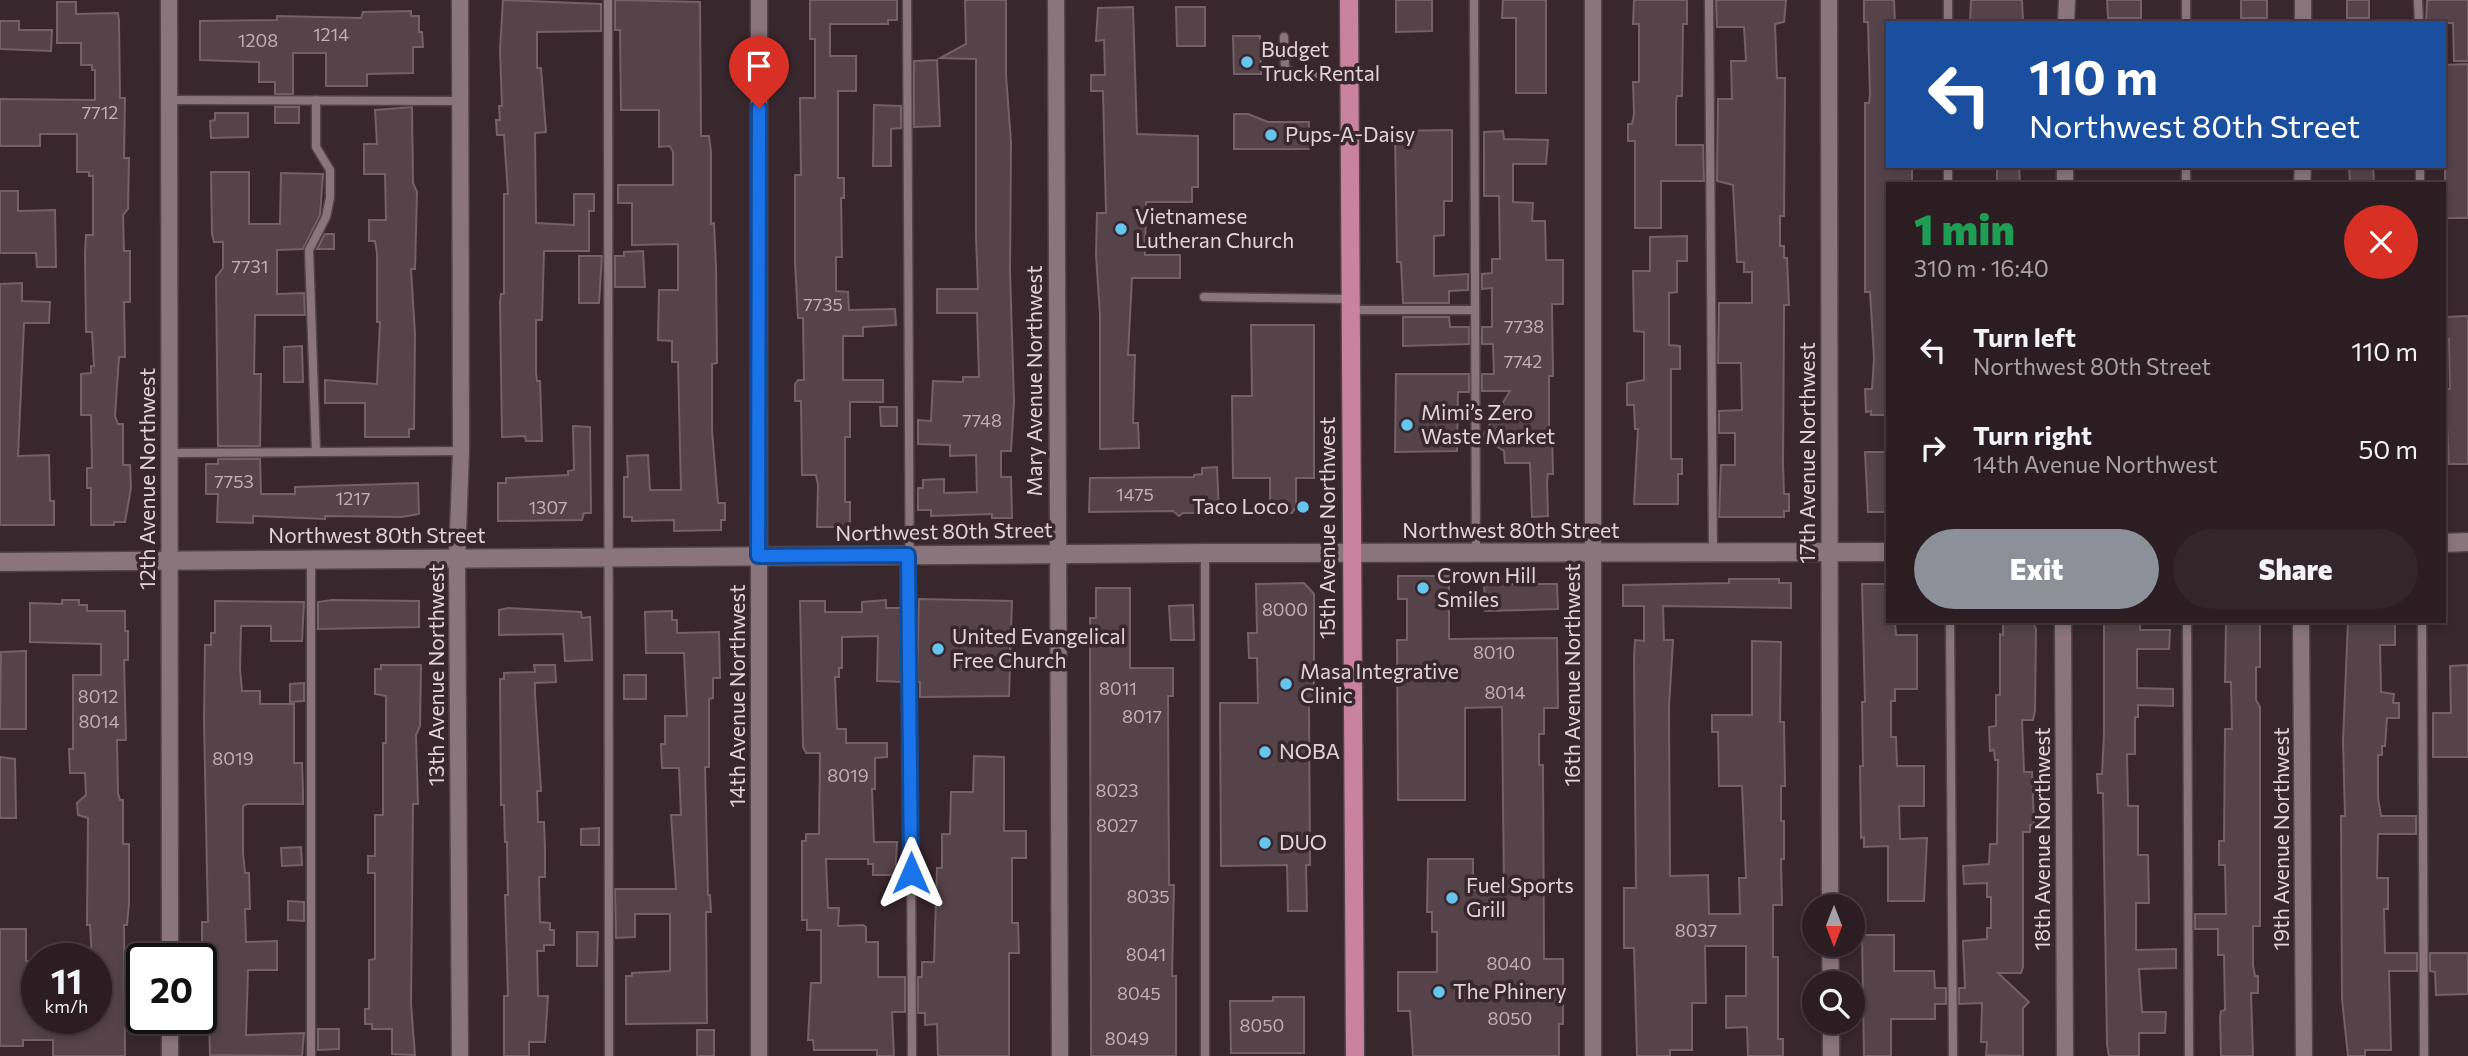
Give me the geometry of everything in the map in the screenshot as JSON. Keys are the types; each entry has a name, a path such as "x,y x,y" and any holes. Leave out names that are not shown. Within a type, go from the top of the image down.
{"main road":[{"name":"15th Avenue Northwest","path":"1349,0 1355,1056"}],"street":[{"name":"12th Avenue Northwest","path":"169,0 170,943"},
{"name":"13th Avenue Northwest","path":"460,0 458,101 461,451 457,558 460,1056"},
{"name":"14th Avenue Northwest","path":"759,0 760,1056"},
{"name":"Mary Avenue Northwest","path":"1056,0 1060,1056"},
{"name":"16th Avenue Northwest","path":"1592,1056 1595,554 1593,0"},
{"name":"17th Avenue Northwest","path":"1829,0 1830,894"},
{"path":"2066,21 2067,0"},
{"path":"2303,0 2303,21"},
{"path":"2446,543 2468,542"},
{"name":"Northwest 80th Street","path":"0,562 1205,553 1476,555 1886,552"},
{"name":"18th Avenue Northwest","path":"2063,623 2065,1056"},
{"name":"19th Avenue Northwest","path":"2301,623 2304,1056"},
{"path":"170,1034 170,1056"},
{"path":"1831,1034 1831,1056"}],"lane":[{"path":"608,0 609,1056"},
{"path":"907,0 912,1056"},
{"path":"1474,0 1476,555"},
{"path":"1709,0 1713,553"},
{"path":"1948,0 1948,21"},
{"path":"2186,0 2186,21"},
{"path":"2418,0 2419,21"},
{"path":"1284,37 1285,68 1296,74 1349,74"},
{"path":"167,100 458,101"},
{"path":"316,100 316,147 330,170 330,198 326,217 309,250 316,452"},
{"path":"1204,297 1474,310"},
{"path":"170,453 461,451"},
{"path":"1205,553 1205,1056"},
{"path":"311,559 311,1056"},
{"path":"1950,623 1952,1056"},
{"path":"2187,623 2189,1056"},
{"path":"2422,623 2424,1056"}],"building":[{"path":"503,0 601,4 601,31 537,32 537,68 541,68 546,132 535,133 536,223 574,225 574,194 594,194 594,211 589,211 589,251 544,251 542,320 536,320 536,373 537,381 540,381 542,441 526,441 525,436 502,437 500,302 501,294 504,294 504,194 508,194 504,135 497,135 496,120 500,120 499,106 502,106 500,50"},
{"path":"615,0 700,2 701,136 709,136 711,152 711,224 714,223 716,267 717,363 712,364 712,430 718,503 725,503 725,520 721,520 721,530 674,531 674,520 632,521 632,517 624,517 627,456 648,455 650,490 681,490 678,362 672,362 672,341 658,340 659,290 678,290 678,244 632,245 632,203 618,203 618,185 673,185 673,152 670,146 659,147 659,110 621,110 620,30 615,30"},
{"path":"810,0 897,0 897,20 888,20 888,24 830,24 830,56 856,56 856,91 838,91 838,178 844,178 844,198 841,198 842,257 836,257 836,291 848,292 849,310 895,309 896,325 863,327 863,336 843,336 843,380 883,380 883,402 850,402 850,437 845,437 845,502 850,502 850,527 817,527 818,485 816,475 802,475 801,401 795,401 795,384 798,380 804,380 803,318 798,318 795,264 795,175 801,175 800,98 815,98 815,39 810,39"},
{"path":"965,0 1006,0 1006,75 1011,142 1010,270 1014,402 1011,451 1001,451 1001,477 1011,477 1012,518 992,518 992,514 931,516 931,510 918,510 918,488 923,488 923,480 944,479 944,493 977,492 976,455 950,456 950,445 918,444 918,420 931,421 933,381 963,382 963,377 979,377 977,313 937,313 937,289 978,289 976,59 940,58 966,44"},
{"path":"1396,0 1432,0 1432,31 1396,32"},
{"path":"1503,0 1546,0 1546,93 1516,93 1516,18 1502,18"},
{"path":"1634,0 1687,0 1687,24 1683,24 1682,96 1677,96 1676,102 1676,145 1703,145 1704,181 1661,181 1661,228 1635,228 1635,141 1628,141 1628,124 1632,124 1634,114 1633,82 1639,82 1639,24 1633,24"},
{"path":"1716,0 1786,0 1784,22 1775,24 1777,78 1785,78 1784,216 1780,216 1780,246 1784,246 1784,258 1787,258 1789,305 1784,305 1783,464 1784,494 1789,494 1789,511 1784,511 1784,517 1719,517 1721,465 1735,465 1735,433 1719,433 1719,411 1742,410 1741,363 1718,363 1719,303 1752,303 1752,272 1744,272 1744,262 1737,262 1733,185 1717,181 1718,99 1732,99 1731,61 1746,61 1744,27 1717,27"},
{"path":"1864,0 1894,0 1895,21 1886,21 1886,168 1912,168 1912,182 1886,182 1886,415 1871,415 1871,411 1866,412 1865,389 1872,389 1874,358 1870,292 1865,292 1865,103 1869,103 1870,95 1868,22 1864,22"},
{"path":"1971,0 2022,0 2023,21 1970,21"},
{"path":"2107,0 2141,0 2141,18 2108,18"},
{"path":"2241,0 2267,0 2267,18 2241,18"},
{"path":"2347,0 2369,0 2369,18 2347,18"},
{"path":"2427,0 2468,0 2468,61 2454,61 2453,23 2426,21"},
{"path":"57,2 76,2 76,14 118,13 119,20 120,98 125,98 124,158 129,158 128,209 123,215 124,251 130,251 130,302 124,302 125,357 119,357 115,416 118,424 123,424 123,465 130,465 131,488 125,522 114,522 114,525 91,525 91,488 87,488 87,468 92,468 91,415 81,415 81,374 91,373 91,366 94,366 92,332 86,332 85,253 86,235 93,235 93,176 89,176 89,172 77,172 77,134 40,134 40,146 0,146 0,99 95,100 95,70 92,70 92,65 81,65 81,43 57,43"},
{"path":"1133,7 1137,134 1198,136 1198,187 1192,187 1192,202 1146,202 1145,255 1180,255 1180,278 1132,278 1128,355 1135,355 1133,423 1138,423 1139,448 1100,449 1097,213 1106,213 1103,91 1091,91 1091,75 1105,75 1104,40 1096,41 1098,8"},
{"path":"1176,7 1205,7 1205,46 1177,46"},
{"path":"411,11 411,16 419,16 423,47 413,47 413,73 367,74 367,86 326,86 326,53 293,53 293,94 275,94 275,82 259,82 259,62 200,60 200,21 277,20 277,16 361,18 363,12"},
{"path":"0,21 19,21 19,30 52,30 51,51 0,49"},
{"name":"Budget Truck Rental","path":"1233,36 1260,36 1261,74 1234,74"},
{"path":"937,60 940,126 914,127 914,61"},
{"path":"2468,64 2468,218 2446,218 2446,65"},
{"path":"874,105 901,106 901,128 891,129 891,166 873,166"},
{"path":"275,107 299,107 299,123 275,123"},
{"path":"412,107 413,183 417,192 415,269 411,269 415,334 414,429 409,429 409,437 365,437 365,403 325,403 325,380 377,384 380,322 377,322 377,253 375,241 369,241 369,220 386,220 385,174 364,174 364,144 377,144 375,110"},
{"path":"215,113 248,113 248,137 211,138 210,121 215,120"},
{"name":"Pups-A-Daisy","path":"1234,114 1248,114 1268,122 1309,122 1309,149 1234,149"},
{"path":"1452,130 1452,201 1444,201 1444,235 1434,236 1434,276 1468,274 1468,290 1449,291 1449,303 1403,303 1401,262 1397,262 1395,131"},
{"path":"1503,131 1504,139 1548,140 1546,164 1513,164 1513,202 1533,203 1532,221 1545,221 1546,260 1563,260 1563,304 1552,304 1553,376 1549,376 1549,432 1552,432 1553,474 1548,474 1547,481 1548,516 1532,517 1530,463 1505,463 1504,451 1482,437 1510,391 1482,391 1482,374 1494,374 1493,344 1482,344 1482,327 1492,327 1492,288 1482,289 1482,274 1492,273 1492,259 1500,259 1499,196 1484,196 1484,132"},
{"path":"1997,168 2019,168 2020,182 1997,182"},
{"path":"2349,168 2373,168 2374,182 2350,182"},
{"path":"211,172 249,172 249,224 280,224 281,173 323,174 320,215 303,249 277,250 277,294 304,293 305,315 255,315 254,374 261,374 260,446 218,446 216,277 223,268 223,242 214,242 212,234"},
{"path":"0,191 18,191 18,211 55,210 56,267 37,267 36,253 0,253"},
{"path":"325,234 334,234 334,249 317,249"},
{"path":"1687,236 1687,261 1677,261 1677,292 1669,293 1669,345 1680,346 1680,369 1671,369 1671,459 1682,459 1682,474 1678,474 1678,504 1634,504 1638,429 1635,429 1634,405 1627,405 1627,383 1644,380 1644,332 1634,331 1633,271 1650,271 1650,237"},
{"path":"643,251 645,287 615,287 615,256 624,256 624,252"},
{"path":"579,256 602,256 599,303 579,303"},
{"path":"22,283 22,301 50,302 49,323 24,323 18,456 49,455 50,501 54,501 54,525 0,525 0,284"},
{"path":"2468,316 2468,464 2449,464 2446,389 2450,389 2449,339 2446,339 2446,317"},
{"path":"1403,317 1449,317 1450,327 1469,327 1469,344 1403,346"},
{"path":"1251,325 1314,325 1314,478 1296,478 1296,507 1292,513 1270,513 1270,478 1233,478 1232,396 1252,396"},
{"path":"302,346 303,382 284,382 284,347"},
{"path":"1396,374 1469,374 1469,392 1458,392 1457,451 1395,452"},
{"path":"880,407 897,407 897,426 881,426"},
{"path":"573,426 590,427 591,513 584,513 582,520 498,521 498,483 506,483 506,478 568,475 568,471 574,470"},
{"path":"1865,452 1886,452 1886,512 1868,512"},
{"path":"218,459 260,459 261,494 295,494 295,487 418,483 419,514 402,517 325,516 325,519 253,516 253,523 217,522 218,494 206,494 206,464 218,464"},
{"path":"1217,467 1219,513 1183,513 1179,516 1173,511 1089,512 1090,478 1194,477 1202,474 1202,468"},
{"path":"1398,576 1449,576 1449,639 1557,638 1558,708 1544,708 1544,734 1539,734 1539,765 1543,765 1544,959 1563,959 1563,1024 1559,1024 1559,1056 1413,1056 1410,1011 1398,1011 1398,972 1437,972 1437,932 1432,932 1432,912 1427,912 1428,859 1473,859 1473,890 1504,890 1502,707 1465,708 1465,800 1398,800 1397,640 1407,640 1407,599 1398,599"},
{"path":"1505,579 1505,584 1557,584 1558,609 1485,611 1484,582"},
{"path":"1729,579 1779,579 1779,583 1791,583 1791,608 1663,606 1664,640 1673,640 1669,707 1670,876 1708,875 1709,914 1740,914 1739,878 1746,878 1742,786 1719,786 1718,732 1712,732 1712,715 1752,715 1752,641 1781,642 1780,722 1784,722 1785,786 1781,786 1781,821 1784,821 1784,859 1781,859 1782,905 1773,905 1773,957 1778,957 1778,1039 1783,1039 1783,1056 1748,1056 1747,1027 1726,1028 1726,996 1746,996 1746,946 1705,946 1706,1003 1692,1003 1692,1050 1670,1050 1670,1056 1637,1056 1634,948 1624,948 1624,888 1636,888 1634,659 1635,640 1644,641 1644,606 1623,606 1623,585 1729,583"},
{"path":"1304,583 1314,594 1314,702 1309,702 1310,865 1306,865 1307,911 1288,911 1287,865 1221,866 1220,703 1258,703 1257,658 1249,658 1248,633 1257,633 1256,584"},
{"path":"1862,584 1886,584 1886,623 1895,623 1896,635 1917,635 1917,689 1895,689 1895,701 1891,701 1891,737 1896,737 1897,766 1924,766 1924,806 1899,806 1900,839 1927,838 1924,901 1888,901 1888,846 1864,847 1864,837 1861,838 1860,766 1863,766 1862,702 1865,702"},
{"path":"1096,588 1130,588 1130,668 1173,668 1173,696 1168,696 1169,885 1174,885 1172,976 1176,976 1176,1056 1091,1056 1090,618 1096,618"},
{"name":"United Evangelical Free Church","path":"919,599 1012,601 1009,696 920,697 920,682 917,682"},
{"path":"62,600 79,600 79,605 87,605 87,611 125,611 125,631 128,631 128,660 124,660 126,740 117,740 118,793 120,800 123,800 123,844 129,844 129,904 127,925 124,925 125,1056 53,1056 53,1040 23,1040 23,1046 0,1046 0,929 26,929 26,943 21,943 21,1034 112,1034 112,943 91,943 90,925 87,925 88,818 78,815 77,803 86,795 85,773 70,773 69,749 73,749 73,675 101,675 101,644 30,642 30,603 62,604"},
{"path":"886,600 886,608 903,608 904,682 877,681 878,636 842,637 842,668 839,668 839,677 835,677 837,729 846,729 846,743 887,743 887,757 875,758 875,789 872,789 874,842 897,842 895,875 873,875 873,864 868,864 868,859 826,859 828,908 839,908 838,926 863,925 866,927 866,942 878,942 878,977 905,977 905,1012 892,1012 894,1056 877,1056 877,1050 814,1050 813,1040 808,1040 811,983 821,983 821,930 807,930 807,920 802,920 802,841 806,841 806,834 819,834 820,753 806,753 803,747 800,601 825,601 825,612 862,612 862,602"},
{"path":"215,601 304,602 302,641 271,641 271,626 241,626 240,669 242,691 260,691 260,704 294,704 294,763 302,763 303,790 303,804 243,806 243,853 245,873 249,873 250,909 245,909 246,942 277,941 277,970 248,970 246,1035 304,1033 302,1056 210,1055 209,1034 217,1034 217,943 202,943 202,922 208,922 204,719 205,645 211,645 211,633 215,633"},
{"path":"419,601 419,627 318,629 318,602"},
{"path":"1193,605 1194,640 1171,640 1169,606"},
{"path":"508,608 581,612 582,618 590,617 592,660 565,661 563,634 499,635 499,610"},
{"path":"672,611 672,620 677,620 677,633 719,632 720,678 713,678 713,698 709,699 709,767 705,767 708,895 711,912 706,912 707,1023 626,1024 626,976 632,976 632,973 670,971 670,914 635,914 635,937 616,938 615,889 676,889 671,815 681,815 679,768 662,768 661,744 665,744 665,716 687,716 684,653 646,653 645,612"},
{"path":"2003,623 2033,623 2036,629 2035,711 2033,720 2022,720 2024,772 2032,772 2034,825 2030,825 2030,832 2023,832 2023,967 2021,973 1998,973 2029,1002 2023,1008 2023,1056 1986,1055 1987,1042 1981,1042 1982,1003 1959,1004 1959,988 1965,988 1963,941 1987,939 1987,928 1991,928 1991,897 1987,897 1987,883 1964,884 1963,866 1989,864 1990,844 1997,844 1998,760 1995,760 1994,750 1990,751 1989,727 1996,726 1996,695 2000,695 2000,634 2003,635"},
{"path":"2104,623 2140,623 2140,630 2170,630 2169,649 2137,649 2137,688 2173,689 2173,706 2138,705 2138,717 2135,717 2135,754 2127,754 2128,806 2138,806 2138,855 2148,855 2149,903 2136,903 2136,950 2176,949 2176,968 2139,969 2142,1012 2166,1012 2165,1033 2139,1033 2139,1056 2109,1056 2107,1045 2103,793 2098,793 2097,774 2102,774"},
{"path":"2226,623 2260,623 2260,667 2256,667 2256,700 2260,707 2260,926 2253,926 2253,965 2255,976 2258,976 2258,993 2251,993 2253,1056 2221,1056 2220,1017 2221,1011 2225,1010 2224,955 2218,955 2218,929 2195,929 2195,914 2226,914 2225,865 2219,865 2219,841 2224,841 2225,729 2232,729 2231,682 2225,682"},
{"path":"2348,623 2395,623 2395,645 2380,645 2381,692 2394,694 2393,703 2399,703 2399,718 2387,718 2385,746 2382,746 2382,755 2378,755 2378,798 2381,816 2416,816 2416,834 2378,834 2377,878 2388,878 2388,909 2384,909 2385,953 2417,953 2417,971 2389,971 2391,1050 2365,1050 2365,1056 2348,1056 2342,999 2341,816 2345,816 2343,741"},
{"path":"26,651 26,729 0,729 1,652"},
{"path":"381,665 421,665 420,726 416,735 418,804 413,804 411,1004 415,1055 392,1054 392,1029 372,1029 372,1024 365,1024 365,1009 369,1009 369,960 375,959 375,873 368,873 368,856 375,856 375,815 383,815 386,696 375,694 375,669 381,669"},
{"path":"534,665 555,665 556,682 535,683 541,791 537,791 538,822 544,822 545,848 545,877 539,877 540,922 550,923 550,930 554,930 554,945 544,945 544,951 537,951 538,996 548,996 545,1042 529,1042 529,1056 504,1056 504,996 508,996 505,895 508,895 507,842 504,805 501,805 500,679 504,679 504,673 535,672"},
{"path":"2468,665 2468,757 2433,757 2433,713 2451,713 2450,666"},
{"path":"624,675 646,675 646,699 624,699"},
{"path":"304,683 304,701 290,702 290,684"},
{"path":"974,756 1004,757 1004,831 1026,831 1026,858 1012,858 1012,923 1018,923 1019,953 1009,953 1009,1056 938,1056 937,1024 925,1025 925,1013 918,1013 918,977 922,977 922,962 934,962 937,868 942,868 942,834 950,834 951,792 973,792"},
{"path":"0,757 15,759 16,818 0,818"},
{"path":"599,828 599,845 581,845 581,829"},
{"path":"301,847 302,865 282,866 281,848"},
{"path":"288,901 304,902 304,921 288,920"},
{"path":"577,932 598,932 597,966 577,966"},
{"path":"1866,935 1894,935 1894,971 1934,971 1935,988 1946,988 1946,1004 1935,1004 1935,1019 1891,1019 1891,1056 1864,1056 1865,971 1863,971"},
{"path":"2430,953 2468,953 2468,994 2436,995 2435,972 2430,971"},
{"path":"1273,997 1304,997 1304,1053 1231,1053 1230,1001 1273,1001"},
{"path":"318,1029 339,1029 339,1049 318,1050"},
{"path":"697,1030 714,1030 714,1056 697,1056"}],"place":[{"name":"Budget Truck Rental","path":"1247,62"},
{"name":"Pups-A-Daisy","path":"1271,135"},
{"name":"Vietnamese Lutheran Church","path":"1121,229"},
{"name":"Mimi’s Zero Waste Market","path":"1407,425"},
{"name":"Taco Loco","path":"1303,507"},
{"name":"Crown Hill Smiles","path":"1423,588"},
{"name":"United Evangelical Free Church","path":"938,649"},
{"name":"Masa Integrative Clinic","path":"1286,684"},
{"name":"NOBA","path":"1265,752"},
{"name":"DUO","path":"1265,843"},
{"name":"Fuel Sports Grill","path":"1452,898"},
{"name":"The Phinery","path":"1439,992"}],"route":[{"path":"759,108 758,556 908,555 911,873"}]}
